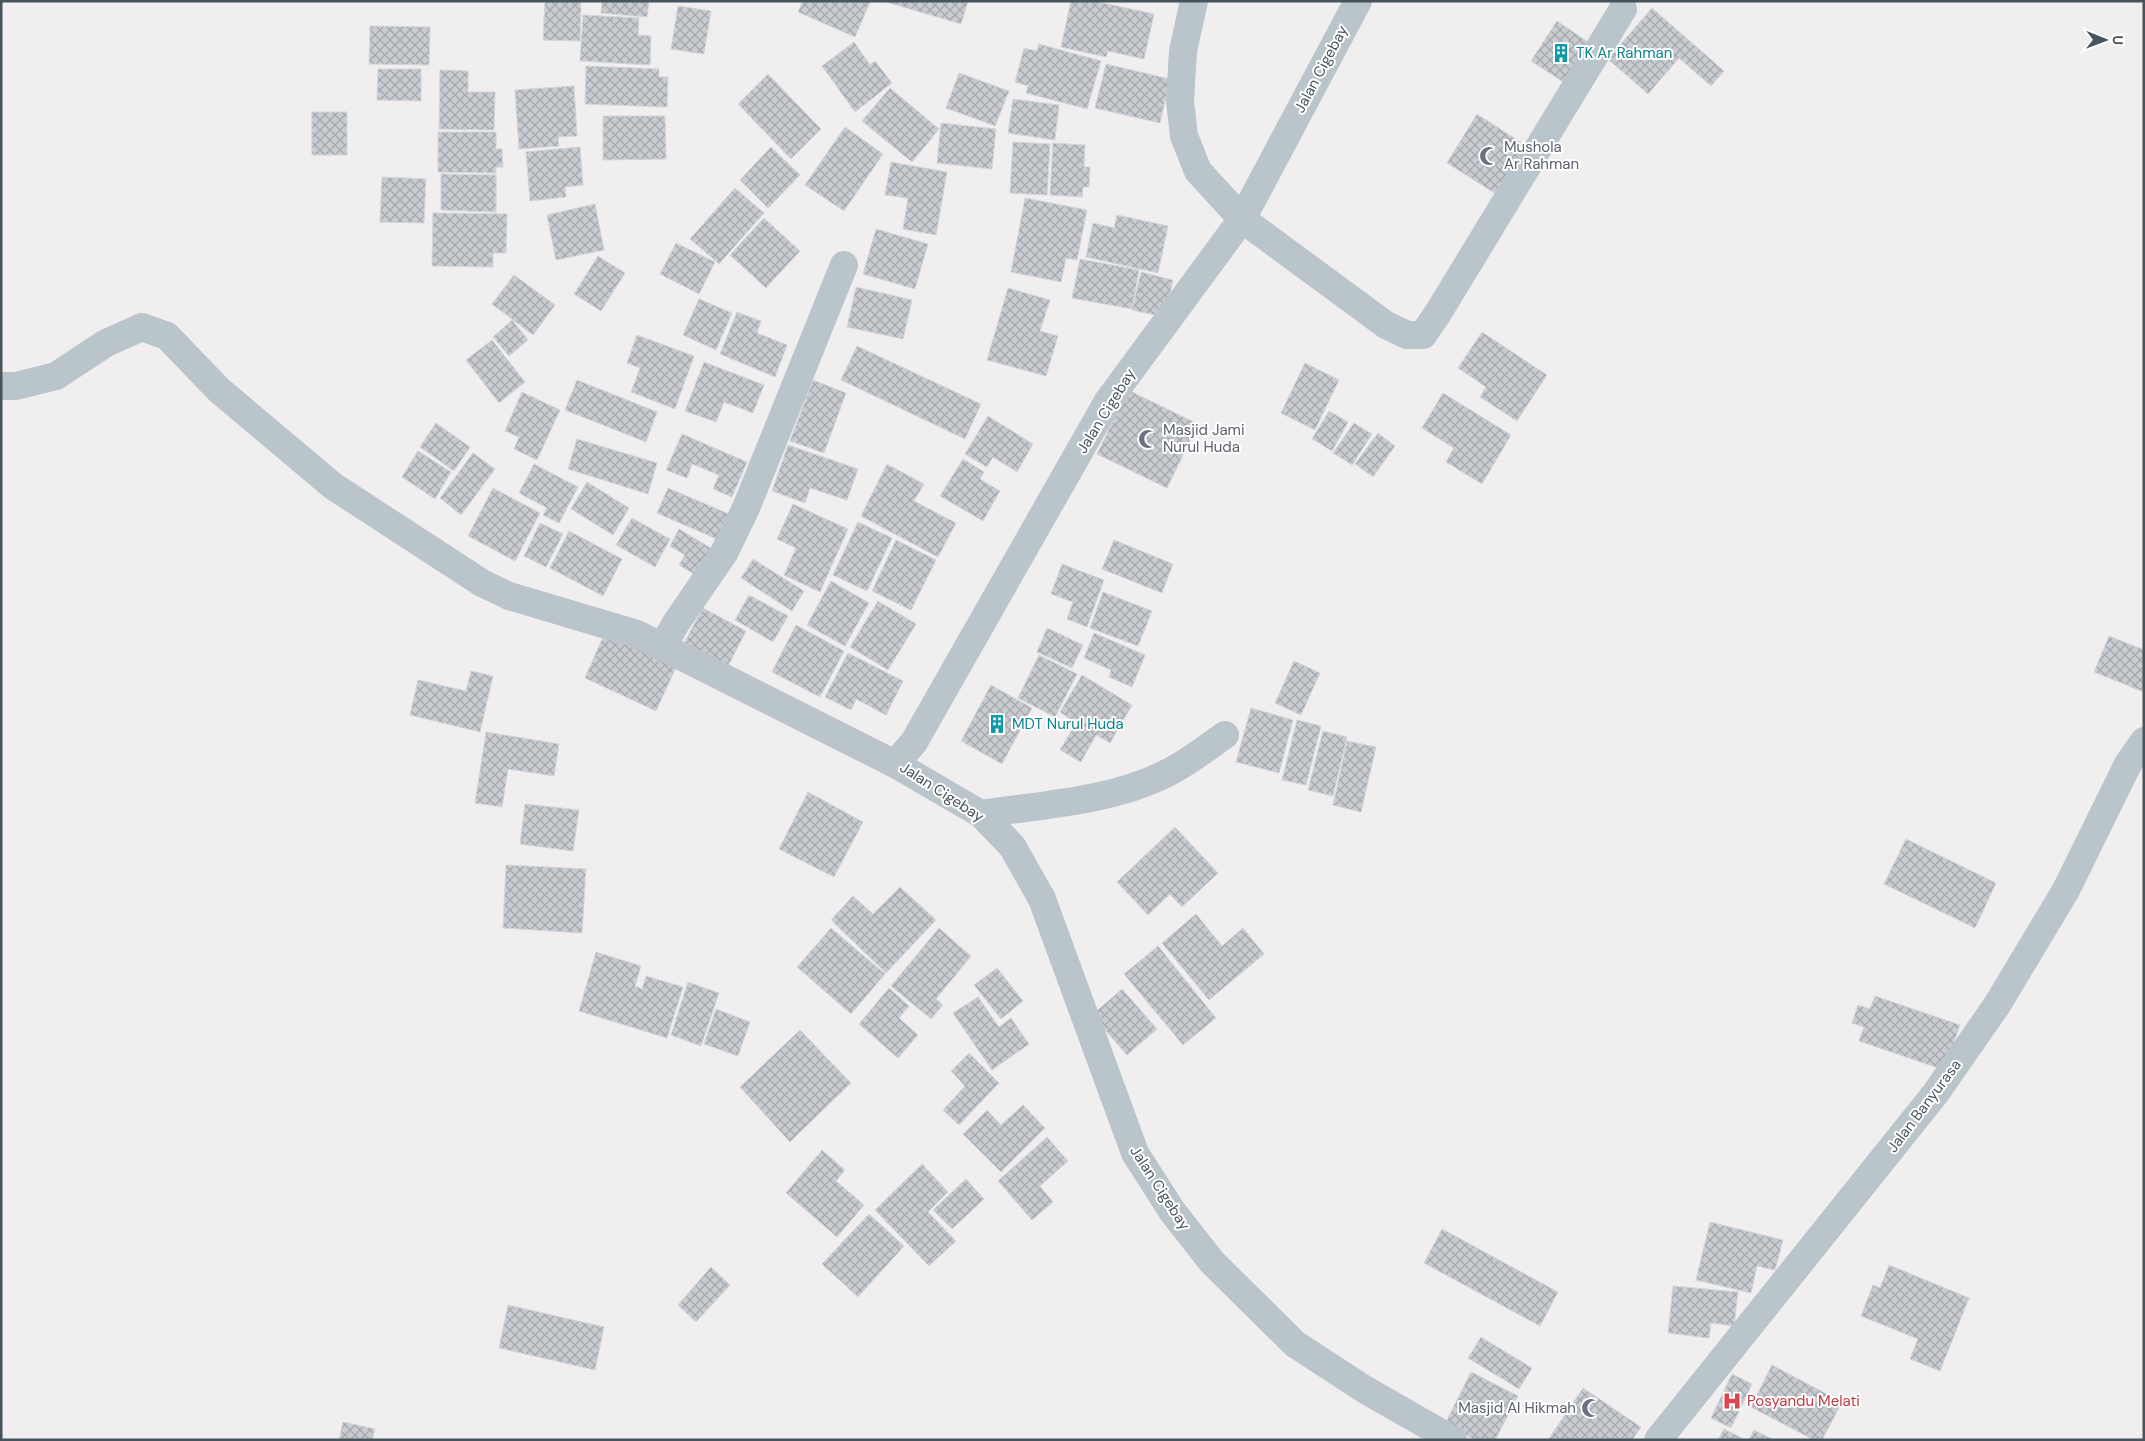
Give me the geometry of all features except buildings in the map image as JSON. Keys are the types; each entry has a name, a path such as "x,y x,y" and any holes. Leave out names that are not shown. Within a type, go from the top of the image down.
{"street":[{"path":"1194,1 1183,51 1180,101 1184,136 1198,171 1242,219 1386,325 1407,336 1423,334 1438,313 1623,9"},
{"name":"Jalan Cigebay","path":"1358,1 1242,219 1108,401 914,742 895,764 981,814 1012,846 1042,899 1134,1153 1172,1211 1212,1262 1295,1344 1364,1389 1453,1440"},
{"path":"663,646 676,623 724,554 746,508 844,265"},
{"path":"1,386 16,386 56,376 106,343 142,327 168,336 220,390 333,486 482,583 508,596 618,627 663,646 895,764"},
{"path":"981,814 1065,802 1138,785 1168,773 1225,735"},
{"name":"Jalan Banyurasa","path":"1658,1440 1935,1094 1997,1005 2066,890 2128,764 2144,741"}],"place":[{"name":"TK Ar Rahman","path":"1561,53"},
{"name":"Mushola Ar Rahman","path":"1489,156"},
{"name":"Masjid Jami Nurul Huda","path":"1148,439"},
{"name":"MDT Nurul Huda","path":"997,724"},
{"name":"Posyandu Melati","path":"1732,1401"},
{"name":"Masjid Al Hikmah","path":"1591,1408"}]}
